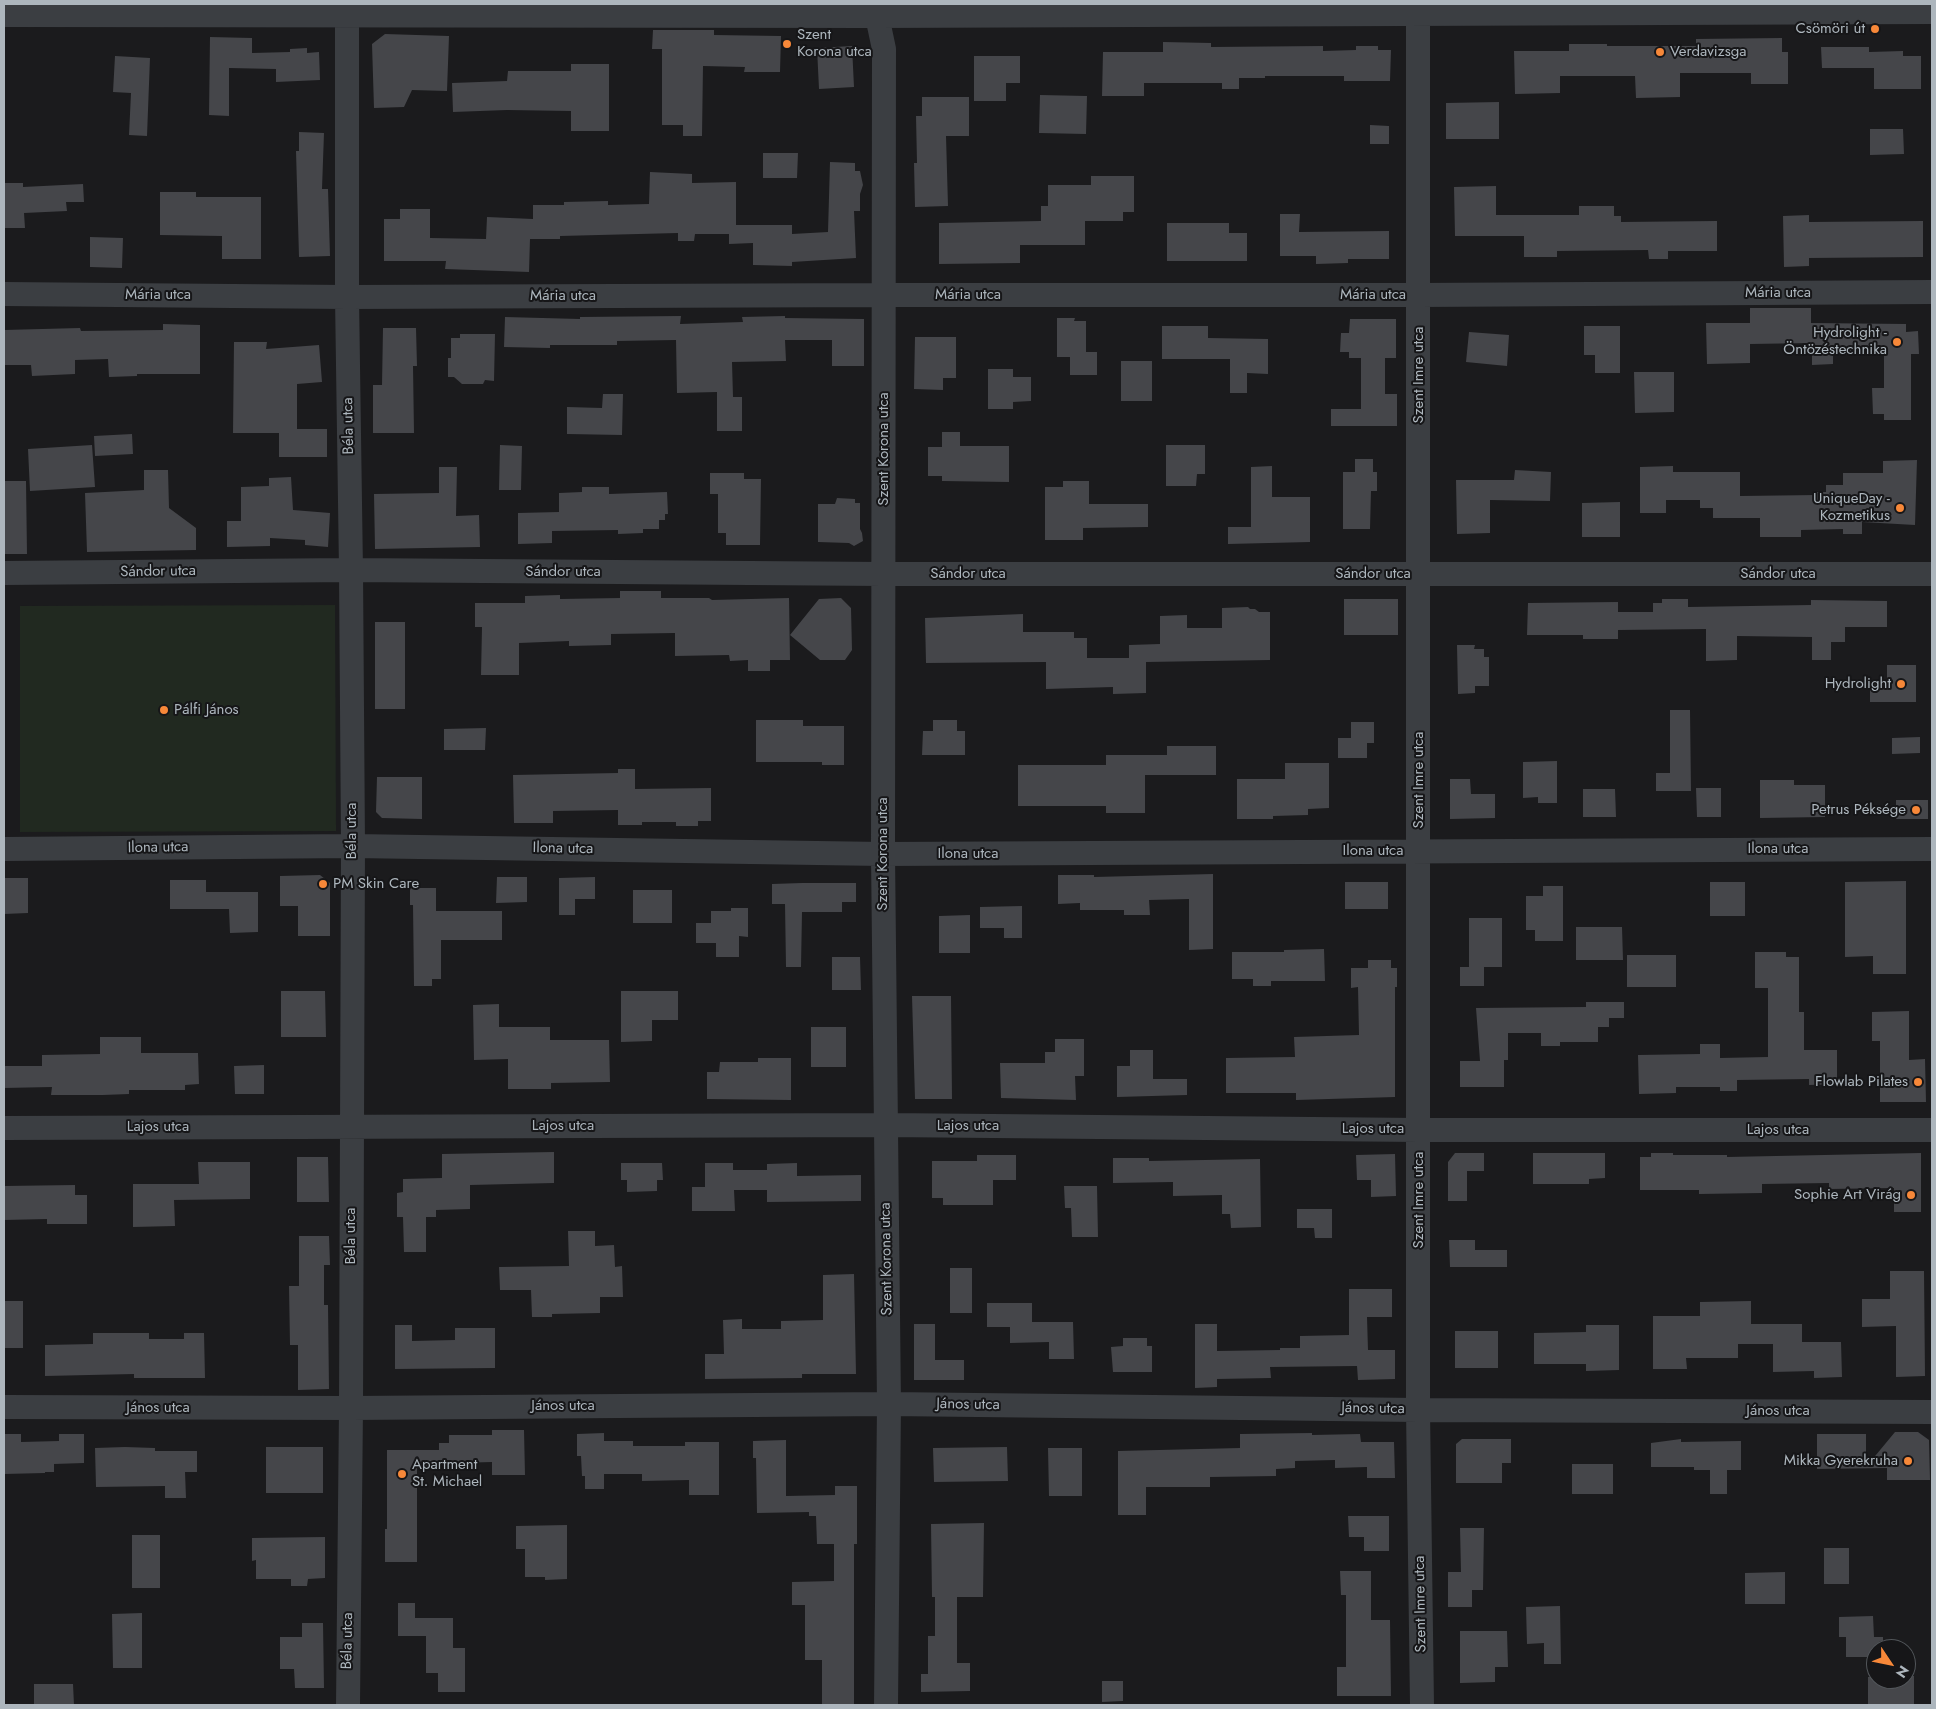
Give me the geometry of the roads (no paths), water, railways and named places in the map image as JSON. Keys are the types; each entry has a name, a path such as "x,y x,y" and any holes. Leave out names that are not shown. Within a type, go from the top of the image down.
{"street":[{"path":"4,15 877,10 914,14 1418,9 1932,12"},
{"name":"Szent Imre utca","path":"1418,9 1418,1410 1422,1705"},
{"name":"Szent Korona utca","path":"877,10 884,49 883,854 889,1404 886,1705"},
{"name":"Béla utca","path":"338,12 347,297 351,570 351,1408 348,1705"},
{"name":"Mária utca","path":"4,294 347,297 1932,292"},
{"name":"Sándor utca","path":"4,573 351,570 883,574 1932,574"},
{"name":"Ilona utca","path":"4,849 352,846 883,854 1932,849"},
{"name":"Lajos utca","path":"4,1128 886,1125 1419,1130 1932,1130"},
{"name":"János utca","path":"4,1408 351,1408 889,1404 1418,1410 1932,1412"}],"place":[{"name":"Csömöri út","path":"1875,29"},
{"name":"Szent Korona utca","path":"787,44"},
{"name":"Verdavizsga","path":"1660,52"},
{"name":"Hydrolight - Öntözéstechnika","path":"1897,342"},
{"name":"UniqueDay - Kozmetikus","path":"1900,508"},
{"name":"Hydrolight","path":"1901,684"},
{"name":"Pálfi János","path":"164,710"},
{"name":"Petrus Péksége","path":"1916,810"},
{"name":"PM Skin Care","path":"323,884"},
{"name":"Flowlab Pilates","path":"1918,1082"},
{"name":"Sophie Art Virág","path":"1911,1195"},
{"name":"Mikka Gyerekruha","path":"1908,1461"},
{"name":"Apartment St. Michael","path":"402,1474"}]}
